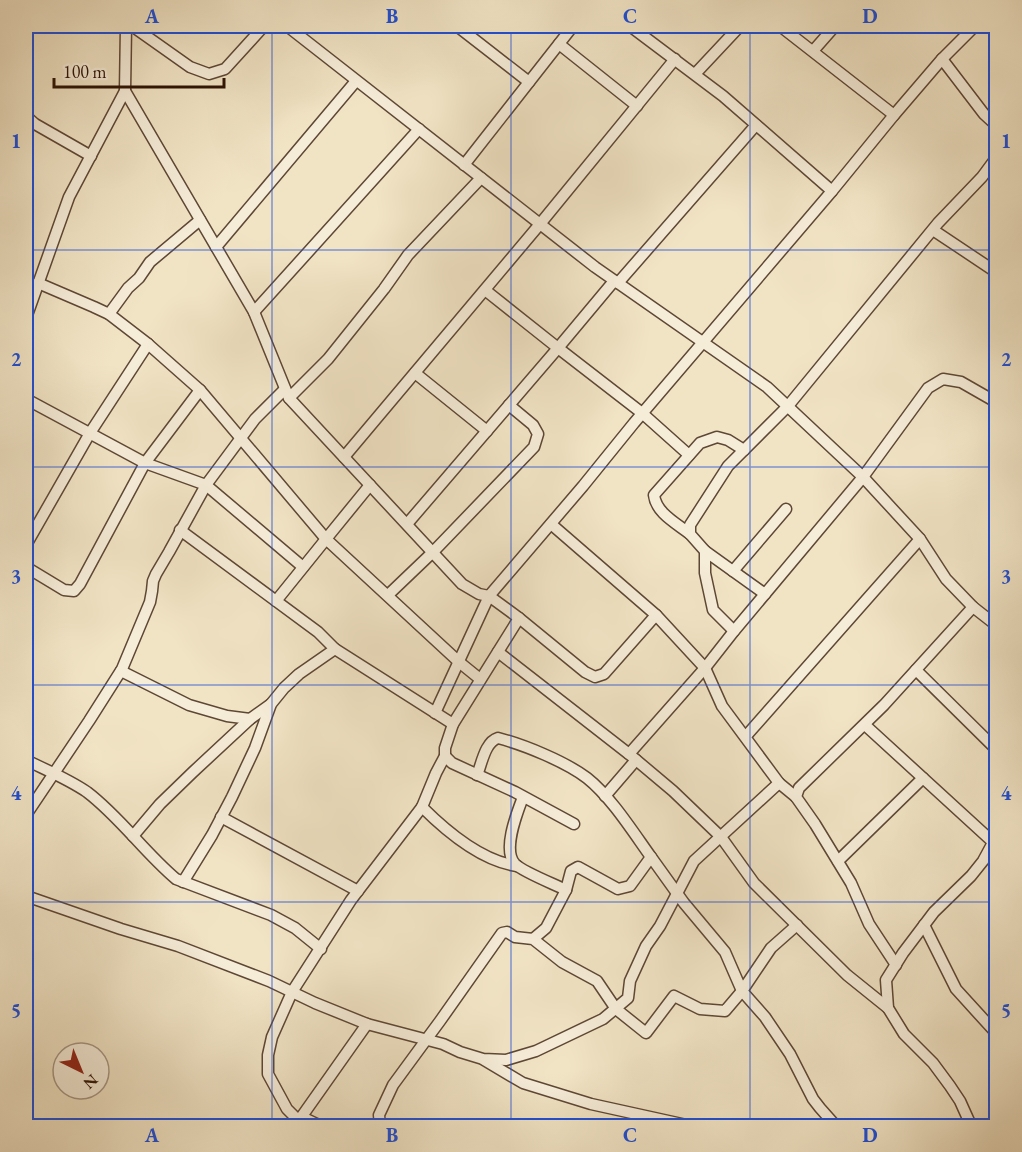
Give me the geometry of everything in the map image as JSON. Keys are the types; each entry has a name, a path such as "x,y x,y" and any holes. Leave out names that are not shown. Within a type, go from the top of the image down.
{"street":[{"path":"27,311 69,197 125,91 126,26"},
{"path":"132,26 190,67 208,74 225,69 264,26"},
{"path":"287,26 616,282 767,387 864,477 920,539 946,579 973,607 996,625"},
{"path":"457,26 529,82"},
{"path":"464,165 573,26"},
{"path":"630,26 723,96 832,191"},
{"path":"695,74 740,26"},
{"path":"780,26 894,115"},
{"path":"813,51 835,26"},
{"path":"435,713 489,597 894,115 942,59 975,26"},
{"path":"559,44 637,105"},
{"path":"344,457 675,59"},
{"path":"942,59 984,114 996,125"},
{"path":"216,247 356,81"},
{"path":"125,91 254,312 287,394 462,584 489,597 519,618 595,678 604,674 656,615"},
{"path":"26,116 35,124 91,156"},
{"path":"407,524 558,348 756,125"},
{"path":"254,312 419,129"},
{"path":"690,534 690,525 728,466 788,406 933,230 982,177 996,158"},
{"path":"26,815 90,722 121,671 150,602 156,574 206,484 255,419 328,359 408,255 481,178"},
{"path":"109,314 150,262 200,220"},
{"path":"933,230 996,272"},
{"path":"38,283 109,314 148,344 200,390 326,538 480,679"},
{"path":"485,290 642,413 689,455"},
{"path":"26,545 90,433 148,344"},
{"path":"415,373 487,430"},
{"path":"605,796 632,757 734,631 864,477 928,388 943,379 961,382 996,402"},
{"path":"26,567 64,590 74,591 80,584 145,463 200,390"},
{"path":"26,399 145,463 206,484 303,567"},
{"path":"388,596 534,447 538,434 533,425 509,405"},
{"path":"744,450 728,440 717,437 700,443 654,495 655,503 660,511 690,534 705,550 765,594"},
{"path":"276,601 370,485"},
{"path":"733,571 786,509"},
{"path":"551,524 656,615 705,668 722,706 779,783 796,797 838,861 851,883 869,924 896,965"},
{"path":"180,530 318,632 335,649 453,724"},
{"path":"746,736 920,539"},
{"path":"705,550 705,573 713,610 734,631"},
{"path":"796,797 799,788 865,724 973,607"},
{"path":"321,1126 299,1122 287,1108 267,1074 272,1037 292,992 358,891 422,807 445,756 445,748 453,724 519,618"},
{"path":"133,836 160,804 250,719 271,704 299,674 335,649"},
{"path":"498,652 673,791 721,837 754,883 847,975 888,1008 904,1034 933,1064 955,1094 973,1126"},
{"path":"916,670 996,749"},
{"path":"121,671 189,705 227,716 250,719"},
{"path":"183,882 221,817 255,748 271,704"},
{"path":"865,724 995,840 971,876 934,912 886,980 888,1008"},
{"path":"477,775 487,747 493,739 498,738 564,763 587,778 605,796 677,893 725,952 742,991 765,1017 790,1054 813,1098 836,1126"},
{"path":"445,756 452,763 515,792 574,824"},
{"path":"26,760 76,785 88,794 119,821 176,879 271,915 295,928 321,949"},
{"path":"838,861 923,778"},
{"path":"483,1059 506,1060 536,1051 603,1019 628,998 630,981 646,946 660,926 694,861 779,783"},
{"path":"517,866 510,858 511,838 515,816 523,797"},
{"path":"422,807 465,844 506,865 517,866 566,890"},
{"path":"221,817 358,891"},
{"path":"533,939 546,928 566,890 571,871 578,867 618,889 630,886 651,857"},
{"path":"26,896 178,946 269,981 367,1024 443,1044 483,1059 523,1083 591,1104 691,1126"},
{"path":"380,1126 379,1115 393,1085 502,933 533,939 562,962 597,981 616,1009 646,1033 674,996 700,1009 724,1011 742,991 771,948 797,925"},
{"path":"924,925 956,988 996,1033"},
{"path":"299,1122 367,1024"}]}
